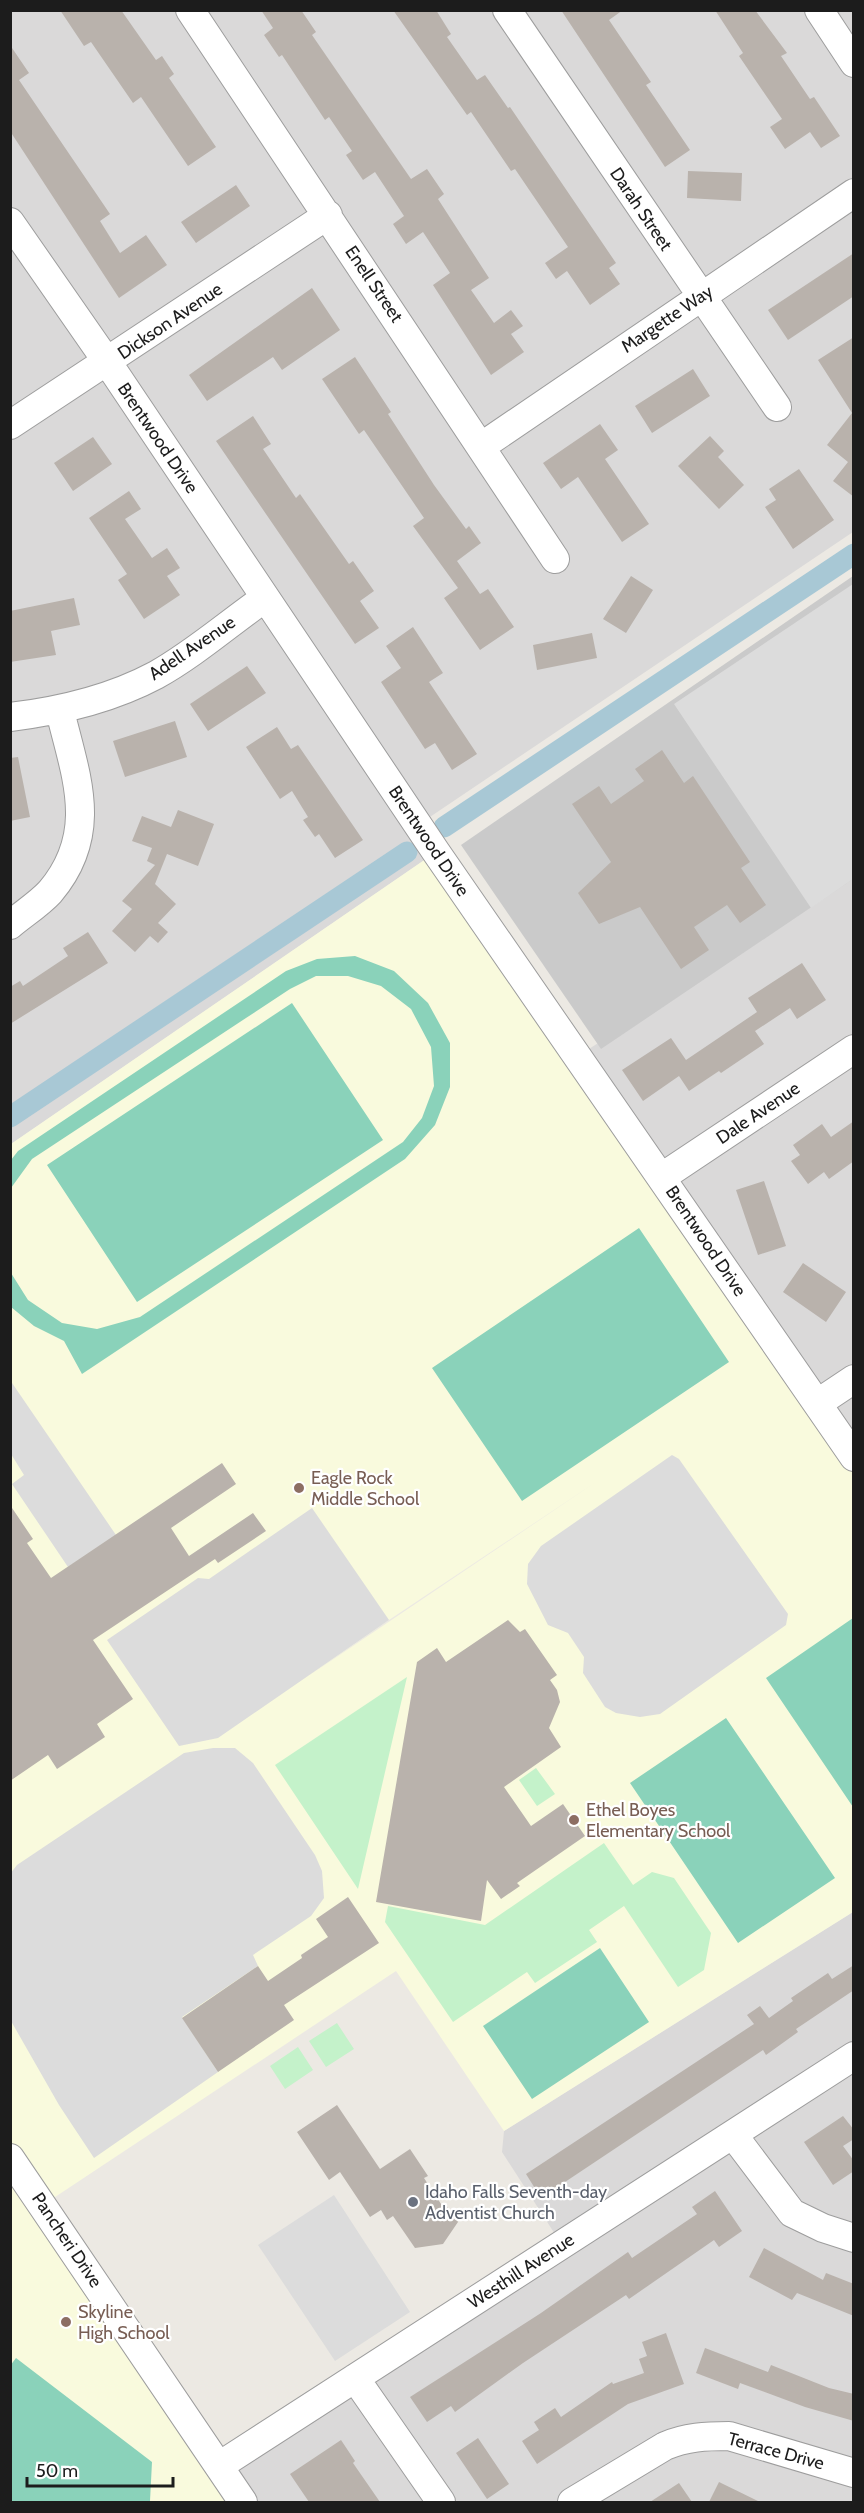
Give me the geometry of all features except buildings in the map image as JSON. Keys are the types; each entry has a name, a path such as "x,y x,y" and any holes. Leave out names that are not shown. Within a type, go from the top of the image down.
{"street":[{"name":"Enell Street","path":"190,10 555,559"},
{"name":"Darah Street","path":"507,10 777,407"},
{"path":"819,10 854,63"},
{"name":"Margette Way","path":"482,446 854,193"},
{"name":"Dickson Avenue","path":"10,426 328,215"},
{"name":"Brentwood Drive","path":"10,222 108,363 436,852 854,1457"},
{"name":"Adell Avenue","path":"10,717 60,711 134,686 158,674 265,598"},
{"path":"10,925 49,892 75,853 82,802 60,711"},
{"name":"Dale Avenue","path":"662,1177 854,1049"},
{"path":"818,1403 854,1379"},
{"name":"Westhill Avenue","path":"219,2466 734,2136 854,2056"},
{"path":"734,2136 792,2213 823,2228 854,2238"},
{"name":"Pancheri Drive","path":"10,2158 243,2502"},
{"path":"355,2378 441,2502"},
{"name":"Terrace Drive","path":"572,2502 664,2446 680,2439 709,2436 729,2436 854,2473"}],"shaded area":[{"path":"11,11 853,11 853,532 418,825 436,852 11,1144"},
{"path":"853,576 853,879 601,1049 461,845"},
{"path":"853,584 853,879 811,908 674,704"},
{"name":"Eagle Rock Middle School","path":"436,852 853,1457 853,1912 504,2131 396,1971 43,2205 243,2502 11,2502 11,1144","holes":["596,1482 307,1677 389,1620"]},
{"path":"853,879 853,1457 578,1056"},
{"path":"10,1380 116,1535 68,1567 12,1484 24,1475 11,1454"},
{"path":"672,1455 679,1459 788,1614 786,1625 660,1714 640,1717 616,1713 605,1707 583,1673 584,1657 568,1633 548,1625 527,1584 528,1564 541,1546"},
{"path":"312,1508 389,1620 218,1738 179,1746 107,1640 198,1578 209,1579"},
{"path":"213,1748 235,1748 253,1763 315,1855 322,1871 324,1898 311,1916 253,1955 258,1966 182,2017 218,2072 94,2158 59,2105 11,2021 10,1874 17,1865 184,1753"},
{"path":"853,1912 853,2502 243,2502 219,2466 562,2245 502,2152 504,2131"},
{"path":"334,2195 410,2312 335,2361 258,2245"}],"green space":[{"path":"355,956 394,971 428,1003 450,1043 450,1087 435,1125 405,1159 82,1374 64,1341 34,1326 11,1307 11,1273 28,1300 62,1323 97,1329 140,1317 403,1142 422,1118 434,1086 431,1047 411,1009 381,986 348,976 316,976 290,989 32,1159 11,1188 11,1160 18,1151 286,971 317,959"},
{"path":"292,1003 383,1140 137,1302 47,1165"},
{"path":"639,1228 729,1362 522,1501 432,1368"},
{"path":"853,1618 853,1807 766,1678"},
{"path":"407,1677 358,1889 275,1765"},
{"path":"726,1718 835,1878 738,1943 630,1783"},
{"path":"536,1768 555,1794 537,1806 519,1780"},
{"path":"604,1843 633,1885 652,1872 674,1878 711,1933 704,1970 678,1987 624,1906 589,1930 597,1942 535,1983 527,1972 453,2022 385,1922 388,1906 485,1925"},
{"path":"600,1948 649,2022 532,2099 483,2026"},
{"path":"337,2023 354,2049 326,2067 309,2041"},
{"path":"298,2047 313,2070 285,2089 270,2066"},
{"path":"16,2358 152,2462 150,2501 11,2502 10,2366"}],"waterway":[{"path":"444,827 854,554"},
{"path":"10,1117 407,852"}],"place":[{"name":"Eagle Rock Middle School","path":"299,1488"},
{"name":"Ethel Boyes Elementary School","path":"574,1820"},
{"name":"Idaho Falls Seventh-day Adventist Church","path":"413,2202"},
{"name":"Skyline High School","path":"66,2322"}]}
